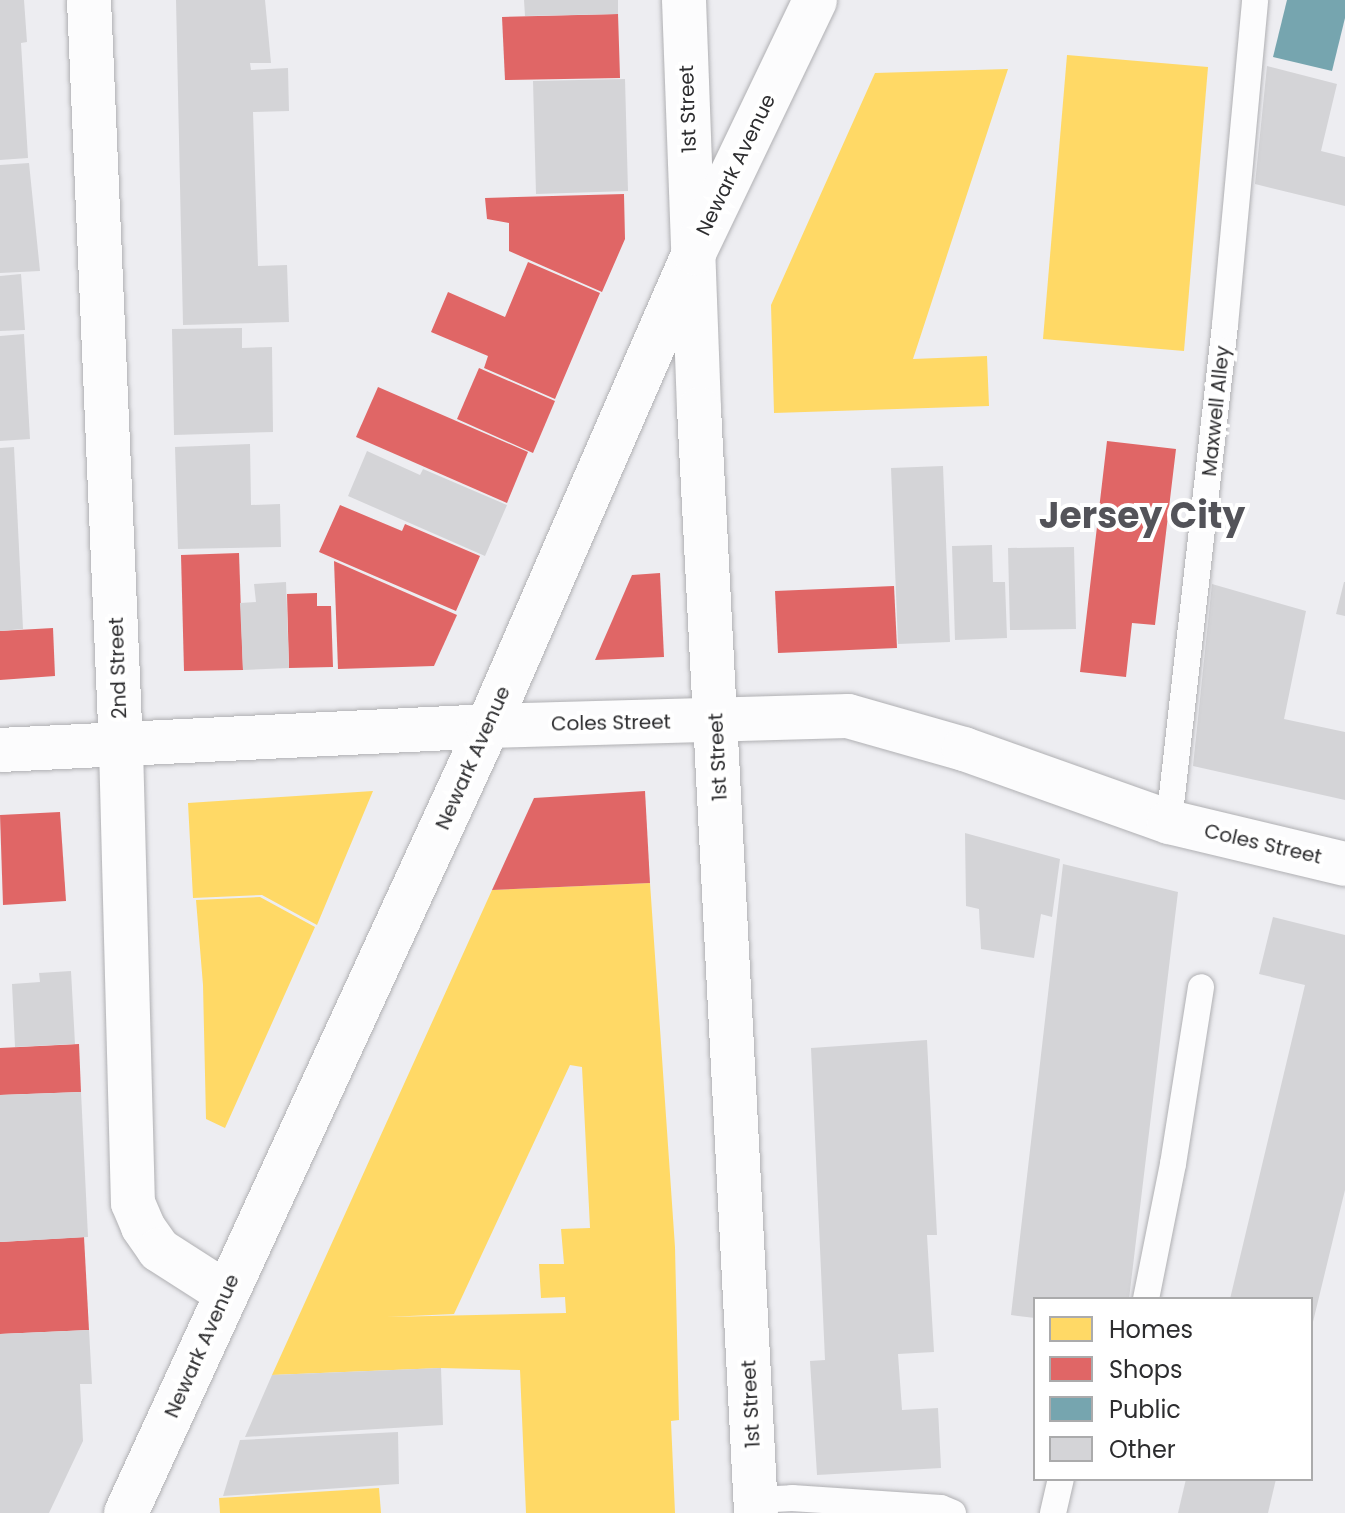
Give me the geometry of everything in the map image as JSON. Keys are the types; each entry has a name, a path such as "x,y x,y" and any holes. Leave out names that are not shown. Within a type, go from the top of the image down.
{"street":[{"name":"2nd Street","path":"89,0 121,747 133,1203 143,1227 159,1250 226,1293"},
{"name":"1st Street","path":"684,0 699,409 756,1507"},
{"name":"Newark Avenue","path":"126,1513 488,726 694,253 815,0"},
{"name":"Coles Street","path":"0,750 121,747 488,726 848,716 964,749 1169,822 1345,864"},
{"path":"148,1465 151,1513"}],"lane":[{"name":"Maxwell Alley","path":"1169,822 1225,325 1255,0"},
{"path":"1146,1297 1173,1164 1201,987"},
{"path":"1053,1513 1061,1481"},
{"path":"756,1507 792,1498 941,1508 953,1513"}],"building: Homes":[{"path":"1067,55 1208,67 1184,351 1043,339"},
{"path":"1008,69 913,359 987,356 989,406 774,413 771,305 875,73"},
{"path":"373,791 317,925 262,895 193,898 188,803"},
{"path":"650,883 675,1247 679,1420 671,1421 675,1513 526,1513 520,1370 441,1368 272,1375 492,890","holes":["570,1065 582,1067 590,1228 561,1229 564,1264 539,1264 541,1298 565,1297 566,1313 387,1317 454,1314"]},
{"path":"260,897 315,927 225,1128 206,1119 203,985 196,900"},
{"path":"379,1488 381,1513 220,1513 219,1498"}],"building: Shops":[{"path":"618,14 620,78 505,80 502,17"},
{"path":"624,194 625,239 602,292 509,251 509,223 487,219 485,198"},
{"path":"528,262 600,293 555,399 484,368 488,356 431,332 448,292 505,317"},
{"path":"479,368 555,401 533,453 457,419"},
{"path":"378,387 528,452 507,503 356,437"},
{"path":"1107,441 1176,449 1155,625 1132,623 1126,677 1080,672"},
{"path":"340,505 402,531 405,524 480,556 456,611 319,552"},
{"path":"239,553 243,670 184,671 181,555"},
{"path":"334,561 457,615 434,666 338,669"},
{"path":"660,573 664,657 595,660 632,575"},
{"path":"894,586 897,648 778,653 775,591"},
{"path":"317,593 317,606 331,606 333,667 289,668 287,594"},
{"path":"53,628 55,676 0,680 0,631"},
{"path":"645,791 650,883 492,890 534,798"},
{"path":"60,812 66,901 3,905 0,815"},
{"path":"79,1044 81,1092 0,1095 0,1048"},
{"path":"84,1237 89,1330 0,1334 0,1242"}],"building: Public":[{"path":"1287,0 1345,0 1345,18 1332,71 1273,57"}],"building: Other":[{"path":"0,0 24,0 27,42 21,43 28,158 0,160"},
{"path":"176,0 265,0 271,63 250,63 251,70 288,68 289,111 253,112 258,266 287,265 289,322 183,325"},
{"path":"524,0 618,0 618,14 525,16"},
{"path":"1267,66 1337,84 1321,151 1345,157 1345,206 1255,184"},
{"path":"625,79 628,191 536,194 533,81"},
{"path":"29,163 40,271 0,273 0,165"},
{"path":"21,274 25,330 0,331 0,276"},
{"path":"242,328 242,348 272,347 273,432 174,435 172,329"},
{"path":"24,334 30,439 0,441 0,336"},
{"path":"250,444 251,505 280,504 281,547 178,549 175,447"},
{"path":"14,447 23,629 0,631 0,448"},
{"path":"367,451 420,475 423,469 507,505 485,556 348,496"},
{"path":"943,466 950,642 898,644 891,468"},
{"path":"992,545 993,582 1005,582 1007,638 955,640 952,546"},
{"path":"1074,547 1076,629 1010,630 1008,548"},
{"path":"286,582 289,668 243,670 240,603 256,602 254,584"},
{"path":"1345,582 1345,616 1336,614"},
{"path":"1212,584 1306,611 1284,719 1345,732 1345,800 1193,766"},
{"path":"965,833 1060,859 1052,917 1041,914 1034,958 981,949 979,909 966,906"},
{"path":"1063,864 1178,892 1129,1297 1033,1297 1033,1318 1011,1315"},
{"path":"1273,917 1345,935 1345,1190 1313,1322 1313,1297 1230,1297 1305,985 1259,974"},
{"path":"71,971 75,1044 15,1047 12,984 40,982 39,973"},
{"path":"927,1040 937,1235 927,1235 934,1352 898,1354 902,1410 938,1408 941,1468 817,1475 810,1361 825,1360 811,1048"},
{"path":"81,1092 88,1237 0,1242 0,1095"},
{"path":"89,1330 92,1384 80,1384 83,1441 49,1513 0,1513 0,1334"},
{"path":"441,1368 443,1425 245,1437 272,1375"},
{"path":"398,1432 399,1484 223,1496 240,1440"},
{"path":"1186,1481 1276,1481 1268,1513 1178,1513"}],"district":[{"name":"Jersey City","path":"1142,516"}]}
